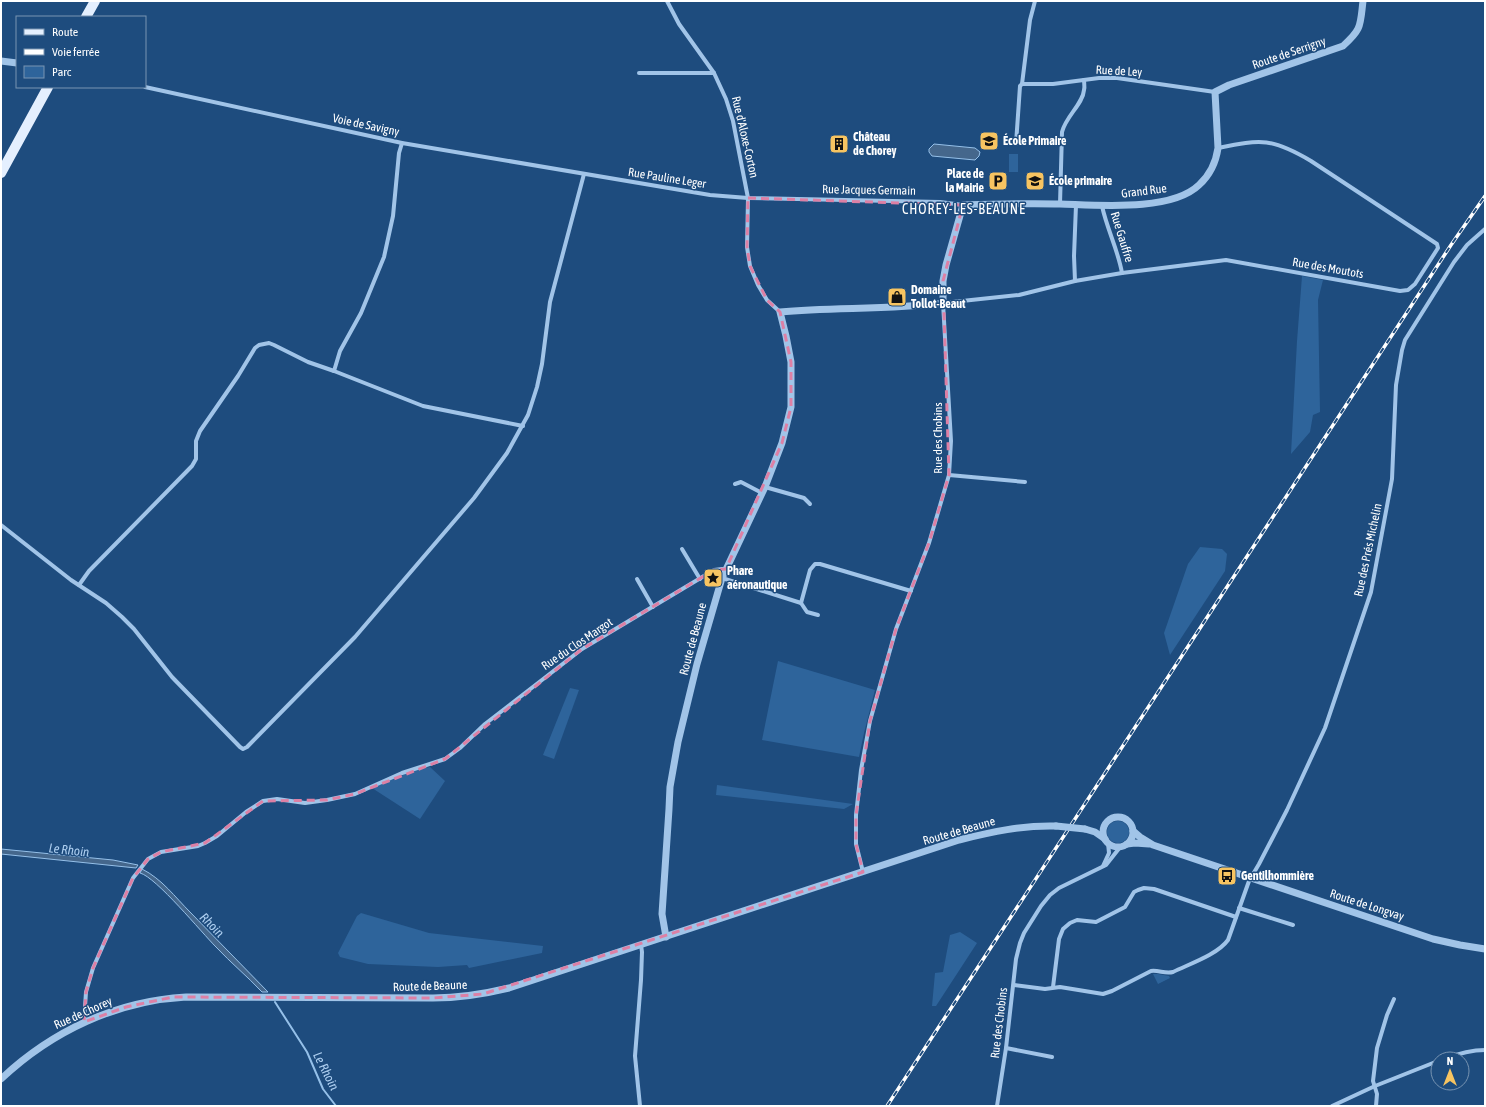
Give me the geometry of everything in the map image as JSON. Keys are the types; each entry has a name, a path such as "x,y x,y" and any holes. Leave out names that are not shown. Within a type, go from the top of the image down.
{"main road":[{"path":"87,16 95,1"},
{"path":"1,173 47,88"}],"street":[{"name":"Rue d'Aloxe-Corton","path":"667,1 679,24 714,73 726,99 733,121 748,198 747,247 750,266 758,285 767,300 780,312"},
{"path":"1016,144 1020,86 1022,84 1030,20 1035,1"},
{"name":"Route de Serrigny","path":"1215,92 1229,85 1343,46 1355,35 1361,25 1363,1"},
{"path":"1,61 16,63"},
{"path":"639,72 714,73"},
{"name":"Rue de Ley","path":"1022,84 1053,84 1099,78 1117,78 1215,92"},
{"path":"1060,204 1062,132 1064,124 1082,98 1084,80"},
{"name":"Voie de Savigny","path":"146,87 402,143 584,174"},
{"name":"Grand Rue","path":"989,205 1060,204 1102,206 1164,202 1183,195 1199,186 1211,171 1217,157 1218,148 1215,92"},
{"name":"Rue des Moutots","path":"943,303 1019,295 1075,281 1226,260 1400,291 1408,290 1415,284 1438,248 1437,244 1291,149 1273,143 1258,141 1218,148"},
{"path":"334,371 340,351 361,313 384,257 393,216 399,153 402,143"},
{"path":"1,525 79,585 106,603 122,617 134,629 172,677 240,747 243,749 247,747 365,625 474,498 507,453 528,415 537,387 542,364 550,302 584,174"},
{"name":"Rue Pauline Leger","path":"584,174 710,195 748,198"},
{"name":"Rue Jacques Germain","path":"748,198 940,202 963,205 989,205"},
{"path":"780,312 812,309 920,306 943,303 943,281 946,265 963,205"},
{"path":"1075,281 1074,256 1076,205"},
{"name":"Rue Gauffre","path":"1102,206 1120,262 1122,274"},
{"name":"Rue des Prés Michelin","path":"1014,984 1045,989 1060,987 1103,994 1151,971 1166,973 1173,972 1216,951 1224,946 1228,940 1250,878 1259,864 1287,810 1325,728 1370,592 1392,480 1396,385 1400,358 1405,340 1454,262 1467,245 1485,229"},
{"name":"Rue des Chobins","path":"863,872 857,852 856,836 858,800 865,745 870,721 896,629 929,543 949,475 951,441 943,303"},
{"name":"Route de Beaune","path":"666,937 662,914 670,787 678,742 697,664 722,578 763,490 782,443 791,407 791,362 780,312"},
{"path":"79,585 88,572 192,466 196,459 196,442 200,431 238,376 255,348 262,344 269,343 322,368 334,371 422,406 522,426"},
{"path":"949,475 1025,482"},
{"path":"735,484 741,482 763,490 804,498 810,504"},
{"path":"682,549 700,579"},
{"path":"801,602 810,570 815,564 824,565 911,590"},
{"name":"Rue du Clos Margot","path":"84,1022 86,992 93,968 133,878 148,859 161,852 192,847 205,843 217,836 246,812 263,802 277,799 305,803 355,794 402,773 445,759 456,752 485,724 582,649 714,570 725,570"},
{"path":"722,578 801,602 807,612 818,616"},
{"path":"637,579 653,607"},
{"path":"1121,818 1128,822 1132,831 1131,838 1117,850 1108,863 1102,867 1109,854 1107,841 1103,832 1105,825 1111,819 1121,818"},
{"path":"1085,828 1105,825"},
{"name":"Route de Beaune","path":"186,996 374,998 461,997 509,988 959,840 990,832 1027,827 1056,826 1085,828"},
{"path":"1085,828 1095,832 1114,846 1124,845"},
{"name":"Route de Longvay","path":"1132,831 1153,845"},
{"name":"Route de Longvay","path":"1124,845 1135,843 1153,845 1433,938 1460,945 1485,949"},
{"name":"Rue des Chobins","path":"997,1106 1006,1048 1015,965 1020,943 1032,918 1050,895 1059,888 1102,867"},
{"path":"1053,987 1059,939 1061,932 1066,926 1073,921 1082,920 1092,922 1107,916 1127,905 1134,892 1138,890 1144,888 1154,889 1236,917"},
{"path":"1239,908 1293,925"},
{"path":"640,1106 635,1056 641,980 641,945"},
{"name":"Rue de Chorey","path":"1,1079 34,1051 56,1036 84,1022 113,1011 138,1004 186,996"},
{"path":"1376,1106 1377,1094 1373,1081 1377,1048 1394,999"},
{"path":"1006,1048 1052,1057"},
{"path":"1470,1051 1485,1050"},
{"path":"1332,1106 1375,1086 1430,1064"}],"highlighted area":[{"path":"748,198 963,205 943,281 949,475 929,543 896,629 870,721 856,815 856,844 863,872 483,994 433,998 173,997 126,1007 84,1022 86,992 93,968 133,878 148,859 161,852 205,843 263,801 327,800 355,794 445,759 582,649 714,570 726,569 782,443 791,407 791,362 780,312 767,300 750,266 747,247"}],"green space":[{"path":"1009,154 1018,154 1018,172 1009,172"},
{"path":"1302,276 1323,280 1318,300 1320,412 1313,415 1310,432 1291,454 1297,341"},
{"path":"1200,547 1222,549 1227,554 1225,571 1170,655 1164,633 1188,564"},
{"path":"778,661 875,690 859,757 762,740"},
{"path":"570,688 579,690 554,759 543,755"},
{"path":"430,767 445,781 420,819 372,788 415,770"},
{"path":"717,785 853,804 844,809 716,795"},
{"path":"1118,821 1126,824 1129,832 1126,840 1118,843 1110,840 1107,832 1110,824"},
{"path":"361,913 429,933 543,946 542,953 469,968 467,965 438,967 368,964 340,957 338,953 357,916"},
{"path":"960,932 977,943 936,1006 932,1006 935,973 943,972 950,935"},
{"path":"1153,974 1169,976 1170,978 1158,984"}],"shaded area":[{"path":"934,144 975,148 980,152 979,156 975,160 932,156 929,149"},
{"path":"1,849 113,860 138,865 136,868 1,854"},
{"path":"142,869 156,878 168,889 268,992 262,992 227,959 157,884 140,873"}],"waterway":[{"name":"Le Rhoin","path":"275,1002 307,1052 323,1089 336,1106"}],"railway":[{"path":"887,1106 1451,245 1485,196"}],"place":[{"name":"École Primaire","path":"989,141"},
{"name":"Château de Chorey","path":"839,144"},
{"name":"Place de la Mairie","path":"998,181"},
{"name":"École primaire","path":"1035,181"},
{"name":"Domaine Tollot-Beaut","path":"897,297"},
{"name":"Phare aéronautique","path":"713,578"},
{"name":"Gentilhommière","path":"1227,876"}],"district":[{"name":"CHOREY-LES-BEAUNE","path":"964,209"}],"water label":[{"name":"Rhoin","path":"212,925"}]}
